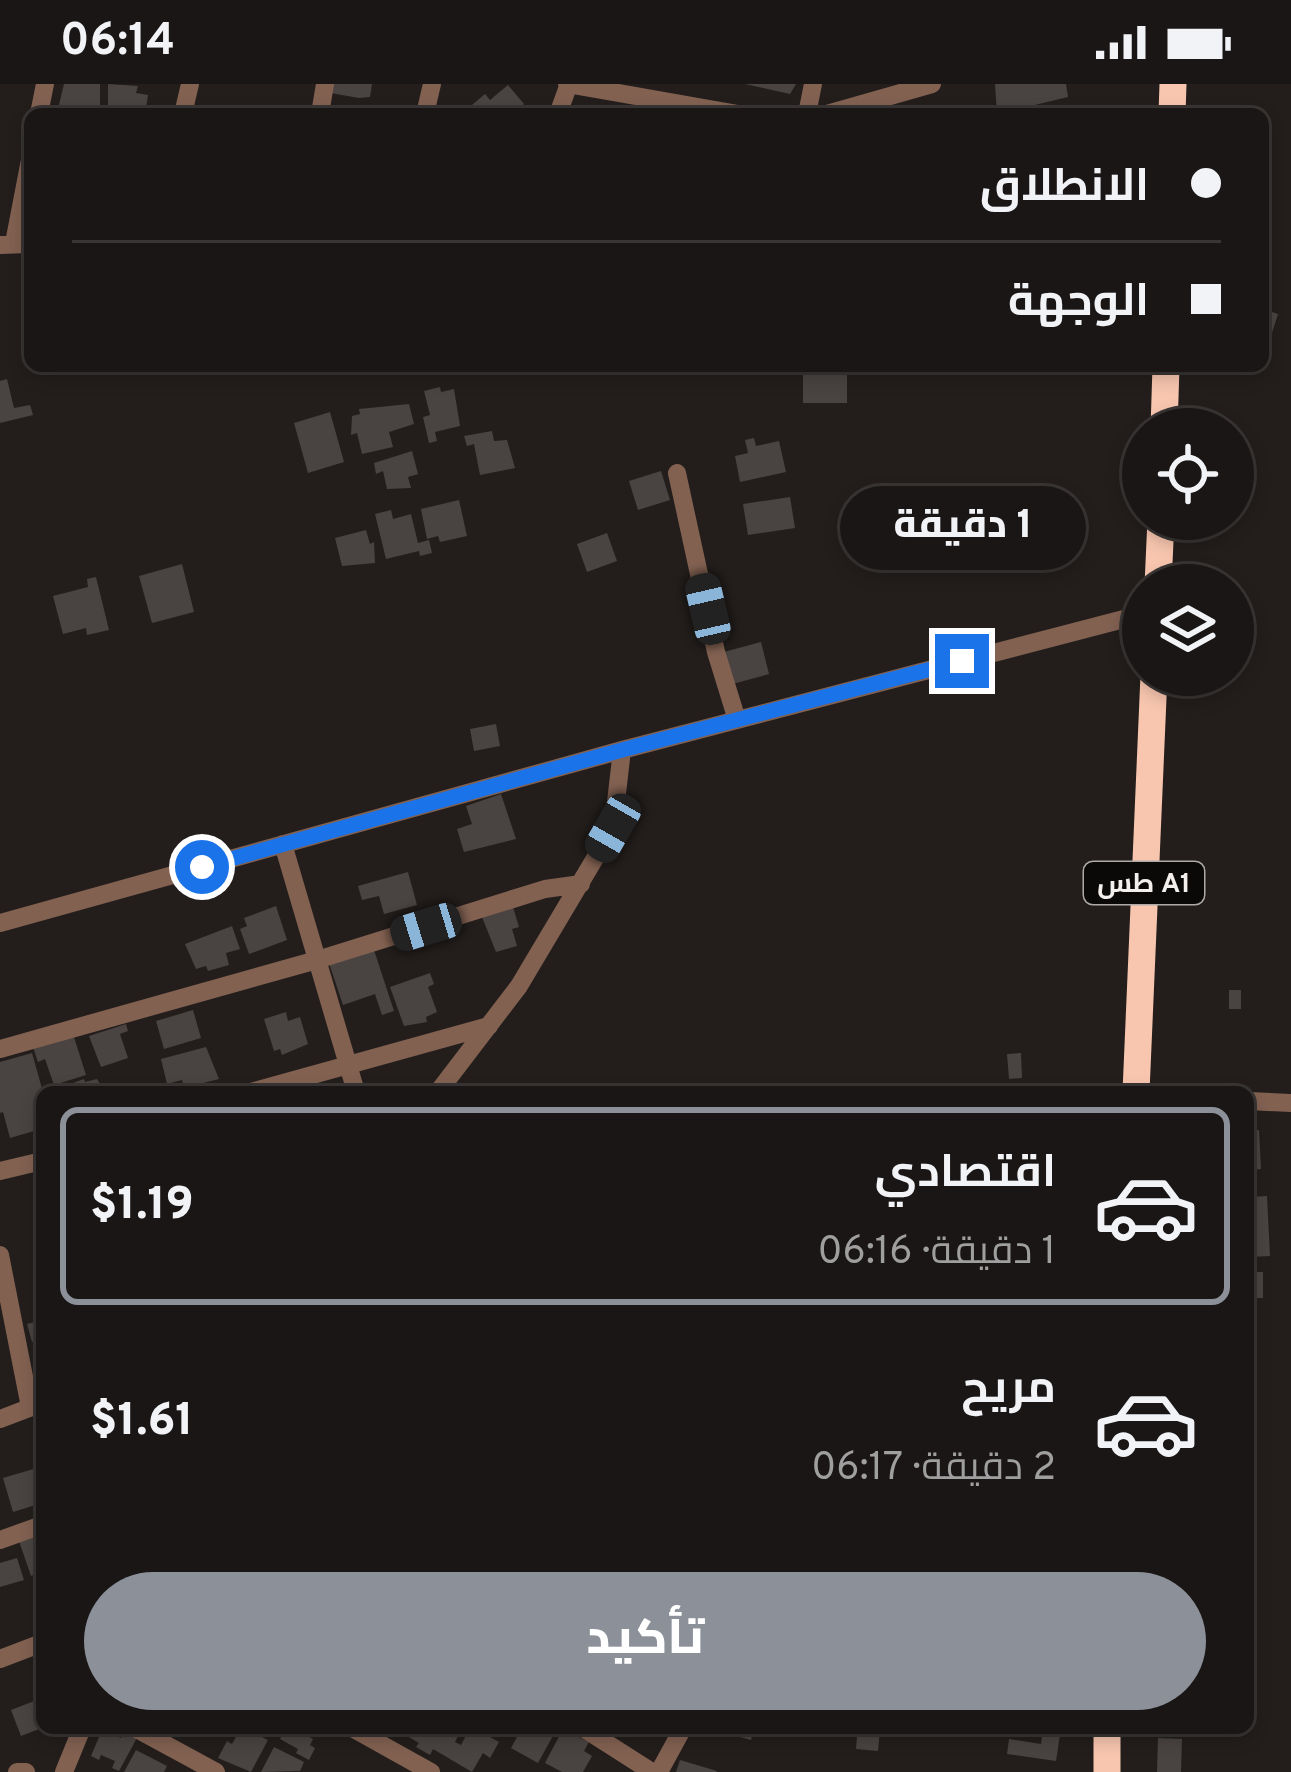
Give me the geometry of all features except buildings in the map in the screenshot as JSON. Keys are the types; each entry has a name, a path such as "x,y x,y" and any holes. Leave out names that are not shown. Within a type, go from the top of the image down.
{"highway":[{"path":"1165,408 1166,372"},
{"name":"طس A1","path":"1136,1086 1153,696"},
{"path":"1102,1734 1107,1772"}],"street":[{"path":"568,84 704,108"},
{"path":"687,105 691,84"},
{"path":"848,108 932,84"},
{"path":"14,244 24,192"},
{"path":"677,472 716,652 736,720"},
{"path":"0,923 622,750 1122,619"},
{"path":"443,1086 519,986 613,828 622,750"},
{"path":"284,844 354,1086"},
{"path":"0,1049 317,960 545,889 581,884"},
{"path":"273,1086 489,1026"},
{"path":"1254,1101 1291,1103"},
{"path":"0,1171 36,1162"},
{"path":"0,1255 36,1405 0,1419"},
{"path":"0,1540 36,1527"},
{"path":"0,1659 36,1645"},
{"path":"64,1772 80,1734"},
{"path":"146,1734 215,1772"},
{"path":"363,1734 431,1772"},
{"path":"593,1734 656,1772 679,1734"},
{"path":"17,1772 26,1772"}],"route":[{"path":"202,867 962,661"}]}
